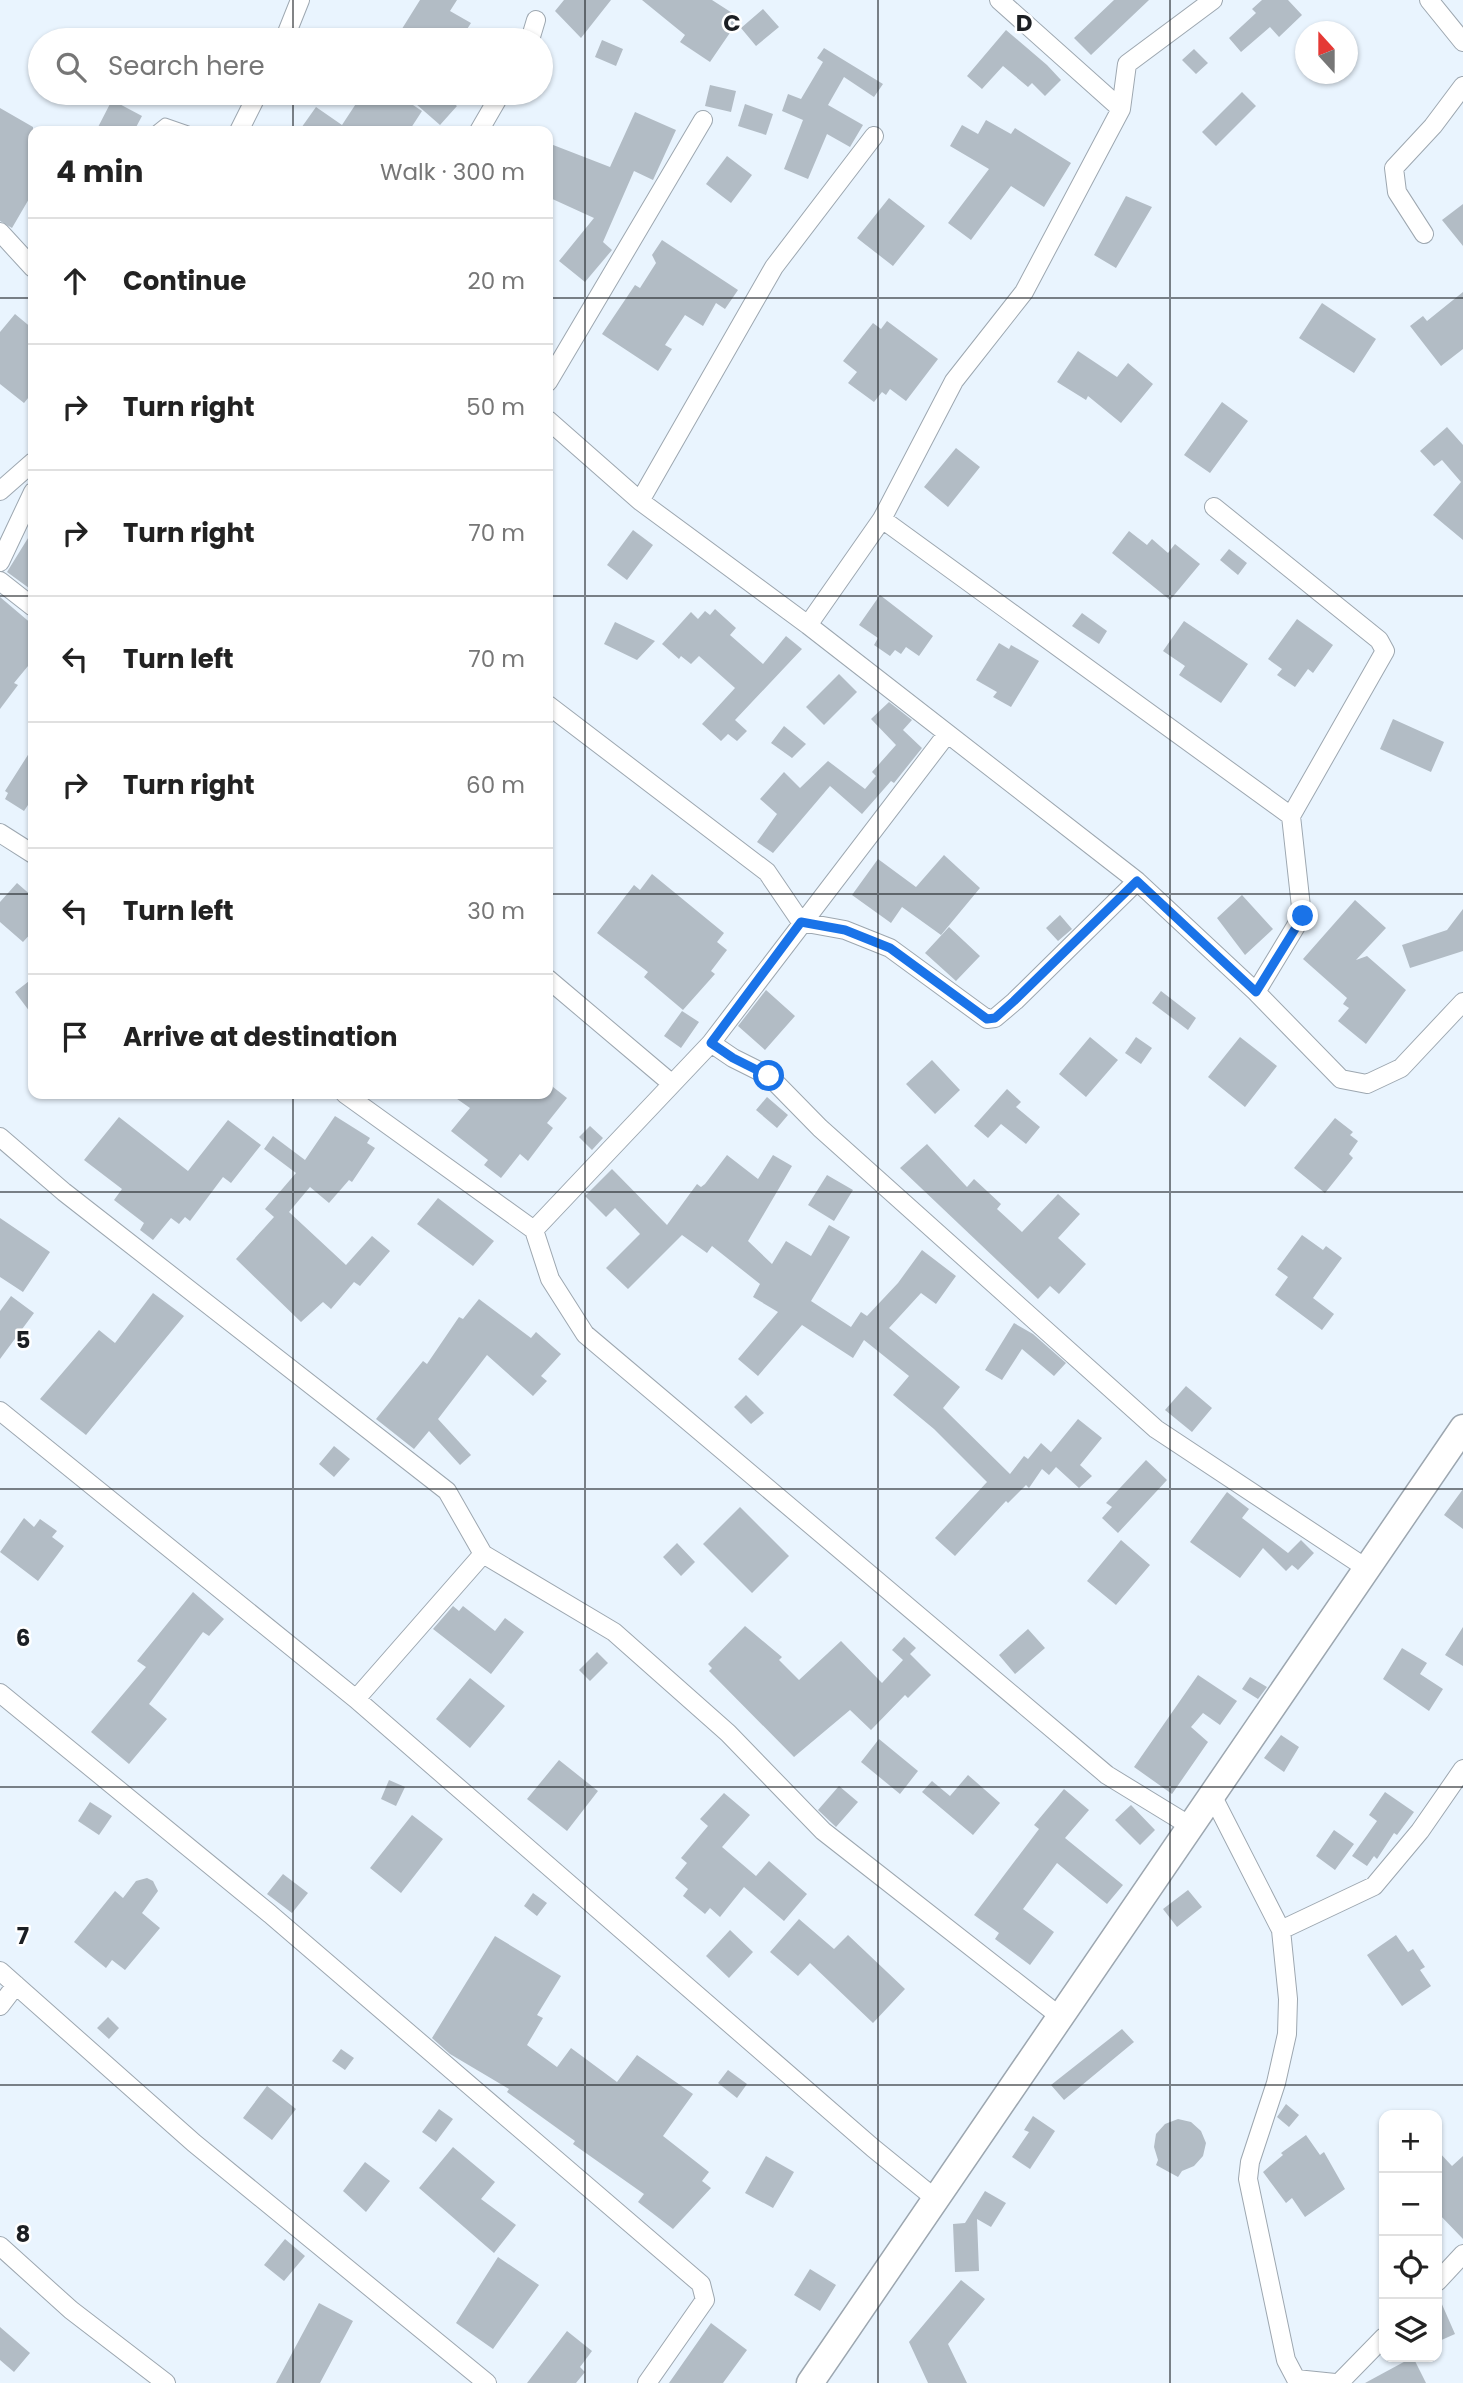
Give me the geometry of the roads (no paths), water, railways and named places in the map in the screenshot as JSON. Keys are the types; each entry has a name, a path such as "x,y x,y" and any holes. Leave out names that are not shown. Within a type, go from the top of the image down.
{"street":[{"path":"289,28 300,0"},
{"path":"999,0 1121,109"},
{"path":"808,625 881,519 954,381 1024,292 1121,109 1127,64 1213,0"},
{"path":"1429,0 1463,42"},
{"path":"534,28 537,20"},
{"path":"1424,234 1397,192 1394,168 1433,126 1463,86"},
{"path":"242,126 252,105"},
{"path":"482,126 494,105"},
{"path":"553,374 704,120"},
{"path":"640,501 774,267 874,136"},
{"path":"0,232 28,263"},
{"path":"553,424 640,501 808,625 1137,881 1256,992 1341,1079 1367,1084 1401,1068 1463,1002"},
{"path":"0,491 28,466"},
{"path":"0,562 28,503"},
{"path":"1214,507 1379,640 1385,651 1291,816 1303,916 1256,992"},
{"path":"881,519 1291,816"},
{"path":"0,581 28,603"},
{"path":"553,709 767,872 801,922 845,930 890,948 987,1019 995,1018 1137,881"},
{"path":"534,1230 711,1043 947,734"},
{"path":"0,833 28,851"},
{"path":"553,983 671,1083"},
{"path":"711,1043 733,1058 769,1076 820,1128 1156,1429 1369,1570"},
{"path":"352,1099 534,1230 550,1279 585,1334 1107,1775 1192,1827"},
{"path":"0,1138 64,1192 447,1491 483,1554 614,1632 728,1733 823,1832 1062,2018"},
{"path":"0,1411 356,1699 873,2148 937,2200"},
{"path":"810,2383 1369,1570 1463,1428"},
{"path":"356,1699 483,1554"},
{"path":"0,1693 270,1914 701,2284 705,2300 647,2383"},
{"path":"1281,1930 1374,1886 1420,1831 1463,1769"},
{"path":"1212,1795 1281,1930 1288,1999 1287,2034 1276,2083 1250,2162 1248,2179 1286,2360 1296,2379 1337,2383 1379,2342"},
{"path":"0,1970 194,2143 487,2383"},
{"path":"0,2006 16,1985"},
{"path":"0,2246 71,2310 166,2383"},
{"path":"1442,2277 1463,2254"}]}
